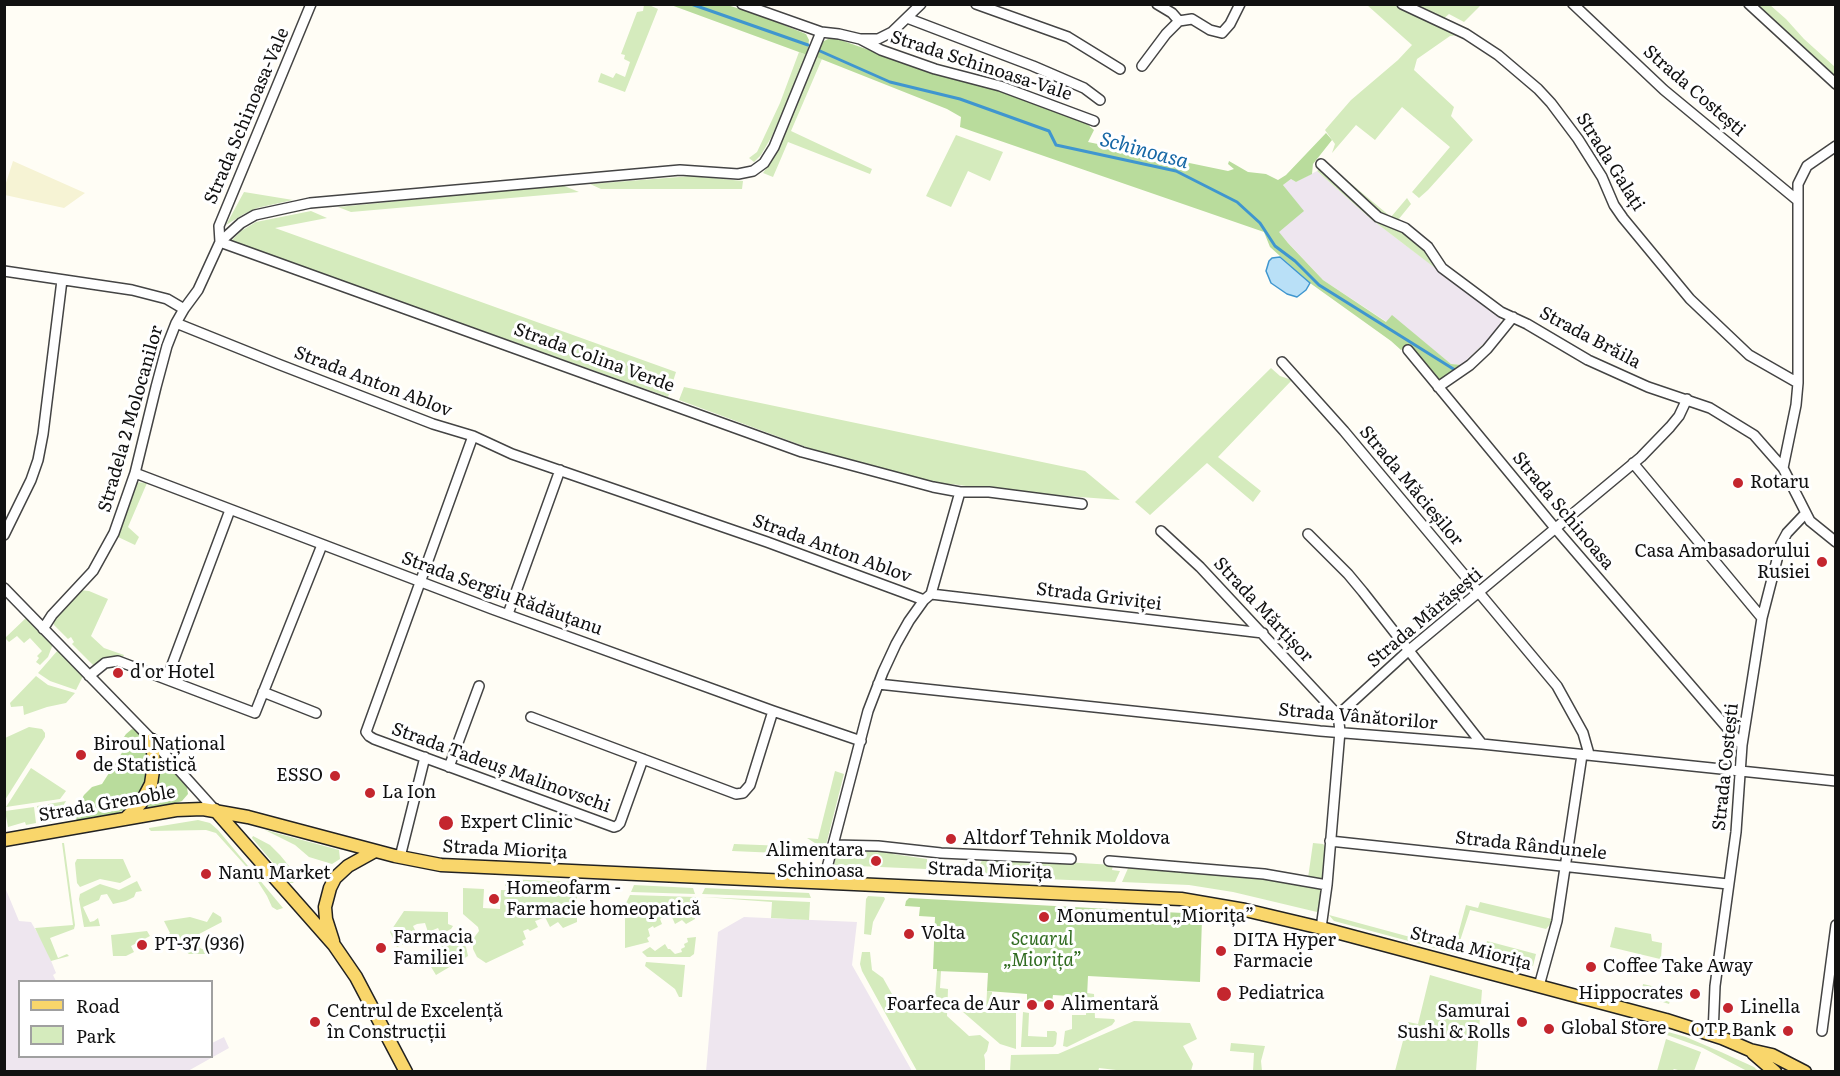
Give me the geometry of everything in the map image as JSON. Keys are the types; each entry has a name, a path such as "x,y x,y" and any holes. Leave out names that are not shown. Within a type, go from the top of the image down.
{"main road":[{"path":"125,820 141,802 151,784 154,764 152,740"},
{"name":"Strada Grenoble","path":"4,840 190,809 215,810"},
{"path":"215,810 334,945 356,976 406,1071"},
{"name":"Strada Miorița","path":"215,810 433,864 823,884 1172,898 1218,904 1321,928 1713,1035 1750,1050 1772,1055 1805,1071"},
{"path":"334,945 325,907 330,888 335,878 348,866 375,851"},
{"name":"Strada Miorița","path":"1750,1050 1775,1071"}],"street":[{"name":"Strada Schinoasa-Vale","path":"220,242 219,226 311,4"},
{"name":"Strada Schinoasa-Vale","path":"742,4 821,32 860,39 878,39 892,32 921,4"},
{"path":"976,4 1068,37 1120,69"},
{"path":"1157,4 1172,13 1179,21"},
{"path":"1142,66 1179,21 1192,20 1210,30 1222,33 1230,24 1240,4"},
{"name":"Strada Galați","path":"1402,4 1466,34 1497,55 1538,89 1578,139 1602,177 1614,205 1623,218 1690,299 1749,356 1798,383"},
{"name":"Strada Costești","path":"1573,4 1664,90 1797,200"},
{"path":"1749,4 1836,84"},
{"name":"Strada Schinoasa-Vale","path":"907,18 1084,88 1100,100"},
{"path":"220,242 241,223 255,215 310,203 680,170 738,174 753,171 764,163 774,147 821,32"},
{"name":"Strada Schinoasa-Vale","path":"860,39 881,50 935,69 1000,86 1094,121"},
{"path":"1783,468 1796,405 1798,383 1798,184 1807,166 1836,146"},
{"name":"Strada Brăila","path":"1321,164 1378,217 1405,228 1428,247 1442,268 1501,312 1588,360 1648,387 1710,408 1754,435 1783,468 1805,514 1818,529 1836,542"},
{"name":"Stradela 2 Molocanilor","path":"44,629 52,615 93,571 114,533 135,473 158,377 176,323 198,290 220,242"},
{"name":"Strada Colina Verde","path":"220,242 802,452 960,492"},
{"path":"4,272 132,290 166,299 184,309"},
{"path":"4,535 31,480 40,452 62,280"},
{"path":"1438,387 1487,350 1513,317"},
{"name":"Strada Anton Ablov","path":"176,323 512,453 927,597"},
{"name":"Strada Schinoasa","path":"1408,350 1555,528 1742,745"},
{"name":"Strada Măcieșilor","path":"1282,362 1344,431 1557,686 1583,733 1585,755"},
{"name":"Strada Mărășești","path":"1338,715 1408,651 1634,463 1670,427 1679,416 1687,399"},
{"path":"420,582 473,436"},
{"path":"1634,463 1762,618"},
{"path":"508,614 560,470"},
{"name":"Strada Sergiu Rădăuțanu","path":"135,473 420,582 861,741"},
{"path":"823,884 878,684 896,644 927,597 960,492 989,492 1082,504"},
{"path":"167,678 230,510"},
{"name":"Strada Costești","path":"1713,1035 1715,986 1736,832 1742,745 1762,618 1781,544 1787,533 1805,514"},
{"name":"Strada Mărțișor","path":"1161,531 1200,567 1338,715"},
{"path":"1308,534 1348,574 1482,744"},
{"path":"89,676 105,663 114,661 167,678 255,713 322,545"},
{"name":"Strada Tadeuș Malinovschi","path":"420,582 394,658 366,727 369,736 614,827 620,823 643,759"},
{"path":"4,588 152,740 215,810"},
{"name":"Strada Griviței","path":"927,597 1263,633"},
{"name":"Strada Vânătorilor","path":"878,684 1186,718 1482,744 1836,781"},
{"path":"448,766 478,686"},
{"path":"263,692 316,713"},
{"path":"531,717 732,794 743,794 750,784 773,711"},
{"path":"1321,928 1327,885 1340,731 1338,715"},
{"path":"1539,986 1557,921 1585,755"},
{"path":"400,857 425,757"},
{"name":"Strada Rândunele","path":"1330,841 1728,884"},
{"name":"Strada Miorița","path":"833,845 1071,859"},
{"path":"1109,861 1264,874 1327,885"},
{"path":"1822,1031 1836,925"}],"shaded area":[{"path":"13,161 85,193 64,208 5,195 5,186"},
{"path":"1317,171 1371,219 1500,317 1501,327 1462,365 1451,364 1392,316 1387,322 1323,280 1278,232 1303,211 1283,185 1291,179 1296,182"},
{"path":"4,885 19,921 31,922 45,946 56,973 53,975 56,980 18,980 18,1058 211,1058 188,1071 5,1071"},
{"path":"744,917 857,922 852,965 912,1071 706,1072 718,932"},
{"path":"224,1037 229,1048 213,1057 213,1042"}],"green space":[{"path":"644,5 658,9 625,92 598,82 601,73 613,78 616,73 625,77 630,62 624,59 625,55 621,54 637,12 643,11"},
{"path":"671,5 727,5 754,13 806,34 809,40 807,55"},
{"path":"1367,5 1394,5 1459,35 1450,36 1417,59 1414,70 1454,107 1451,116 1473,140 1419,198 1412,192 1450,147 1402,107 1375,140 1356,125 1332,153 1335,144 1325,130 1351,100 1412,45"},
{"path":"1410,5 1481,5 1464,22 1449,14 1442,20"},
{"path":"1756,5 1770,5 1786,19 1835,67 1835,78"},
{"path":"832,37 906,63 994,88 1086,123 1094,130 1088,142 1228,171 1234,169 1228,164 1229,161 1248,172 1266,174 1278,180 1286,175 1326,133 1332,140 1313,164 1312,174 1296,182 1291,179 1283,185 1304,211 1279,232 1288,243 1323,280 1386,322 1392,315 1451,364 1462,365 1501,327 1472,361 1448,377 1438,380 1408,345 1401,350 1310,283 1270,247 1264,232 960,127 961,117 947,109 816,57 822,42"},
{"path":"799,52 807,55 772,136 754,162 749,158 757,152 780,103"},
{"path":"816,57 822,59 791,131 872,169 870,174 788,142 773,177 763,173 773,159"},
{"path":"956,135 1003,152 990,181 968,171 951,207 926,196"},
{"path":"1325,162 1391,217 1407,198 1411,204 1398,220 1389,220 1325,165"},
{"path":"1320,168 1425,249 1439,271 1371,219 1317,171"},
{"path":"692,176 743,181 742,189 601,189 590,184"},
{"path":"562,185 579,192 351,212 338,207"},
{"path":"244,192 293,200 257,208 226,225"},
{"path":"311,211 327,218 275,228 676,372 668,397 231,241 241,231 256,222"},
{"path":"1271,368 1280,376 1292,380 1218,457 1261,491 1253,502 1207,463 1150,515 1135,502"},
{"path":"684,387 1085,471 1120,500 1001,491 952,484 950,486 817,451 679,400"},
{"path":"135,482 147,483 128,527 139,537 135,545 116,536 126,514"},
{"path":"80,590 89,591 108,599 91,636 104,648 124,655 122,659 116,656 109,658 95,667 72,644 74,642 71,637 68,639 54,625 57,614"},
{"path":"27,617 53,644 48,657 40,665 36,662 39,658 37,656 42,651 30,638 24,643 17,636 9,642 5,638"},
{"path":"58,650 83,676 76,690 50,681 38,673"},
{"path":"36,676 48,685 75,693 66,703 24,715 23,706 11,707 10,703"},
{"path":"29,727 42,729 45,737 5,800 5,738"},
{"path":"132,729 142,736 149,753 146,789 130,807 124,810 115,814 76,821 79,804 84,795 92,787 102,784 123,751 122,740"},
{"path":"164,760 186,782 188,794 182,801 148,808 146,803 159,761"},
{"path":"31,768 66,791 60,799 6,807"},
{"path":"835,771 844,774 826,845 815,843 807,838 818,839"},
{"path":"66,801 58,814 66,814 68,819 40,823 37,806"},
{"path":"34,807 36,823 26,825 25,822 8,827 5,811"},
{"path":"198,820 210,823 218,830 283,908 277,910 272,907 253,874 216,833 206,830 151,831 149,829"},
{"path":"265,830 339,850 340,859 332,864 309,857 295,845"},
{"path":"253,836 270,845 280,855 294,872 293,883 290,883 252,838"},
{"path":"62,843 64,843 75,925 74,929 50,938 58,958 67,954 69,956 51,961 35,928 73,925"},
{"path":"1313,843 1323,844 1326,847 1324,879 1320,880 1308,878"},
{"path":"734,844 786,846 824,852 824,855 732,851"},
{"path":"838,847 853,847 857,851 892,852 927,859 927,862 972,865 972,867 927,865 926,869 834,865"},
{"path":"984,857 1113,865 1112,870 1120,871 1115,882 979,876 980,864"},
{"path":"77,859 123,859 131,877 120,883 100,879 80,887 77,883 75,863"},
{"path":"1129,866 1224,873 1323,886 1321,908 1317,912 1233,892 1189,885 1122,882"},
{"path":"505,879 574,882 578,890 505,886"},
{"path":"137,881 142,891 136,892 134,897 126,901 113,904 107,894 101,895 99,900 83,907 90,922 98,918 100,926 84,927 80,894 100,884 119,890"},
{"path":"634,885 693,888 695,894 631,892"},
{"path":"463,888 484,889 483,908 500,909 501,890 577,894 577,922 563,928 558,922 550,927 545,917 535,921 538,927 530,931 528,929 523,931 526,939 522,941 524,945 486,963 477,957 473,949 473,939 479,931 478,927 463,914"},
{"path":"705,888 809,893 811,898 702,894"},
{"path":"630,895 696,897 695,919 686,924 682,920 675,924 671,915 663,917 660,919 662,924 648,929 649,942 625,948 625,905"},
{"path":"868,896 885,899 873,922 871,935 864,934"},
{"path":"703,897 810,902 809,920 771,918 772,902"},
{"name":"Scuarul „Miorița”","path":"909,898 1201,914 1200,982 1088,976 1087,997 1053,995 1052,1002 1027,1001 1027,994 987,991 988,973 933,969 935,917 919,916 920,907 905,906"},
{"path":"1554,900 1556,902 1554,920 1546,929 1470,910 1458,947 1455,946 1466,905 1478,908 1480,902 1552,919"},
{"path":"404,911 448,912 448,924 453,926 441,934 438,928 428,932 425,923 417,924 413,926 416,932 402,936 404,944 397,947 390,932"},
{"path":"213,912 221,917 222,922 199,934 196,939 200,948 213,954 189,954 179,942 173,945 164,921 190,917 207,922"},
{"path":"1329,915 1458,950 1457,954 1334,921"},
{"path":"1615,927 1651,934 1652,941 1662,943 1661,958 1610,947"},
{"path":"147,931 150,936 131,946 134,952 126,956 113,956 111,935"},
{"path":"696,937 694,954 690,957 647,957 642,952 650,947 655,951 665,944 675,954 682,952 684,944 688,942 687,938"},
{"path":"460,940 466,947 468,956 436,975 428,962 439,954 437,952 442,948 439,942"},
{"path":"1487,941 1536,954 1533,966 1484,953"},
{"path":"862,952 870,952 872,970 883,978 901,1010 934,1010 937,971 941,971 940,988 948,989 947,1016 969,1036 980,1035 989,1042 984,1055 985,1071 917,1071 862,971 860,964"},
{"path":"646,962 685,965 682,997 679,997 675,989 645,966"},
{"path":"1430,975 1482,990 1476,1071 1395,1071 1408,1022 1418,1024"},
{"path":"1643,984 1673,991 1669,1004 1641,995"},
{"path":"987,991 992,992 992,1011 1016,1012 1016,1049 1000,1044 963,1012 986,1012"},
{"path":"1087,993 1094,994 1095,1018 1114,1019 1115,1021 1112,1025 1067,1047 1063,1046 1065,1031 1072,1029 1072,1015 1086,1015"},
{"path":"1023,1012 1029,1013 1028,1036 1047,1037 1047,1031 1057,1033 1056,1044 1053,1047 1021,1047"},
{"path":"1134,1021 1190,1023 1197,1039 1183,1046 1193,1064 1191,1071 1133,1072 1099,1068 1098,1072 1010,1071 1011,1055 1058,1054"},
{"path":"1668,1032 1721,1052 1758,1071 1747,1071 1703,1048 1667,1035"},
{"path":"1666,1039 1701,1052 1694,1071 1674,1069 1657,1071"},
{"path":"1231,1043 1265,1046 1261,1061 1262,1071 1253,1071 1254,1053 1230,1051"}],"water":[{"path":"1280,257 1310,283 1306,290 1297,297 1287,294 1271,283 1266,271 1269,261"}],"waterway":[{"name":"Schinoasa","path":"691,4 808,45"},
{"name":"Schinoasa","path":"820,51 890,82 960,99 1049,131 1056,145 1176,171 1237,202 1260,223 1275,246 1295,261 1319,285 1455,370"}],"place":[{"name":"Rotaru","path":"1738,483"},
{"name":"Casa Ambasadorului Rusiei","path":"1822,562"},
{"name":"d'or Hotel","path":"118,673"},
{"name":"Biroul Național de Statistică","path":"81,755"},
{"name":"ESSO","path":"335,776"},
{"name":"La Ion","path":"370,793"},
{"name":"Expert Clinic","path":"446,823"},
{"name":"Altdorf Tehnik Moldova","path":"951,839"},
{"name":"Alimentara Schinoasa","path":"876,861"},
{"name":"Nanu Market","path":"206,874"},
{"name":"Homeofarm - Farmacie homeopatică","path":"494,899"},
{"name":"Monumentul „Miorița”","path":"1044,917"},
{"name":"Volta","path":"909,934"},
{"name":"PT-37 (936)","path":"142,945"},
{"name":"Farmacia Familiei","path":"381,948"},
{"name":"DITA Hyper Farmacie","path":"1221,951"},
{"name":"Coffee Take Away","path":"1591,967"},
{"name":"Pediatrica","path":"1224,994"},
{"name":"Hippocrates","path":"1695,994"},
{"name":"Foarfeca de Aur","path":"1032,1005"},
{"name":"Alimentară","path":"1049,1005"},
{"name":"Linella","path":"1728,1008"},
{"name":"Centrul de Excelență în Construcții","path":"315,1022"},
{"name":"Samurai Sushi & Rolls","path":"1522,1022"},
{"name":"Global Store","path":"1549,1029"},
{"name":"OTP Bank","path":"1788,1031"}]}
